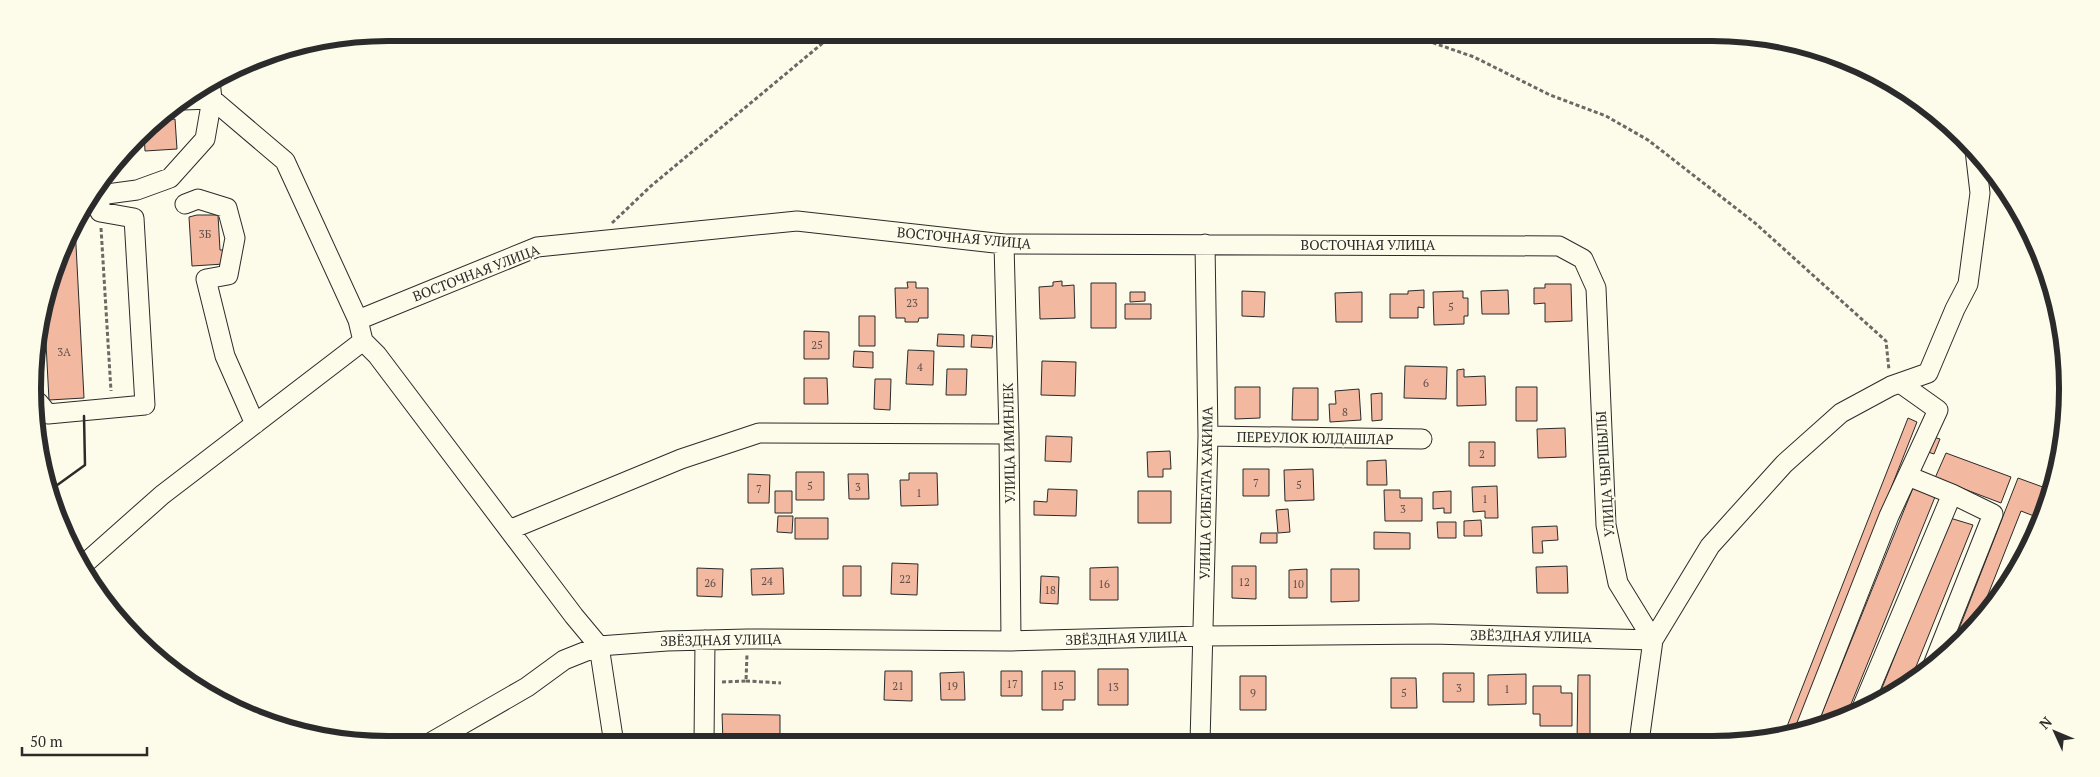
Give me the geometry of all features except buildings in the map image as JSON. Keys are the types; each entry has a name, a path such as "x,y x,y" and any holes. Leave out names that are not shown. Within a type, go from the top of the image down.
{"street":[{"path":"211,90 285,161 358,320 363,341 429,422 509,530 599,646 613,736"},
{"path":"97,201 170,178 205,139 211,91"},
{"path":"1640,736 1653,640 1710,546 1784,464 1841,413 1895,385 1928,373 1955,309 1968,284 1980,193 1977,164"},
{"path":"185,204 198,200 227,208 234,238 228,275 206,279 225,356 255,424"},
{"path":"42,407 48,414 145,406 134,218 97,201"},
{"name":"ВОСТОЧНАЯ УЛИЦА","path":"358,320 537,247 796,221 1004,244 1559,246 1583,259"},
{"name":"УЛИЦА ИМИНЛЕК","path":"1004,244 1009,434 1011,641"},
{"name":"УЛИЦА СИБГАТА ХАКИМА","path":"1200,736 1208,436 1205,244"},
{"name":"УЛИЦА ЧЫРШЫЛЫ","path":"1583,259 1596,288 1606,525 1618,583 1653,640"},
{"path":"88,561 162,495 363,341"},
{"path":"1808,722 1889,516 1938,410 1895,385"},
{"path":"509,530 681,458 759,433 1009,434"},
{"name":"ПЕРЕУЛОК ЮЛДАШЛАР","path":"1208,436 1422,439"},
{"path":"1908,476 1952,494 1993,514 1938,651"},
{"path":"1865,700 1952,494"},
{"name":"ЗВЁЗДНАЯ УЛИЦА","path":"442,736 527,687 564,660 599,646 748,639 1011,641 1204,636 1432,634 1653,640"},
{"path":"704,736 705,640"}],"path":[{"path":"595,241 619,214 651,186 825,41"},
{"path":"1428,41 1474,57 1550,95 1606,116 1648,140 1755,223 1886,341 1895,385"},
{"path":"97,201 112,408"},
{"path":"746,681 748,639"},
{"path":"705,682 782,682"}],"wall":[{"path":"56,486 85,465 84,416"}]}
